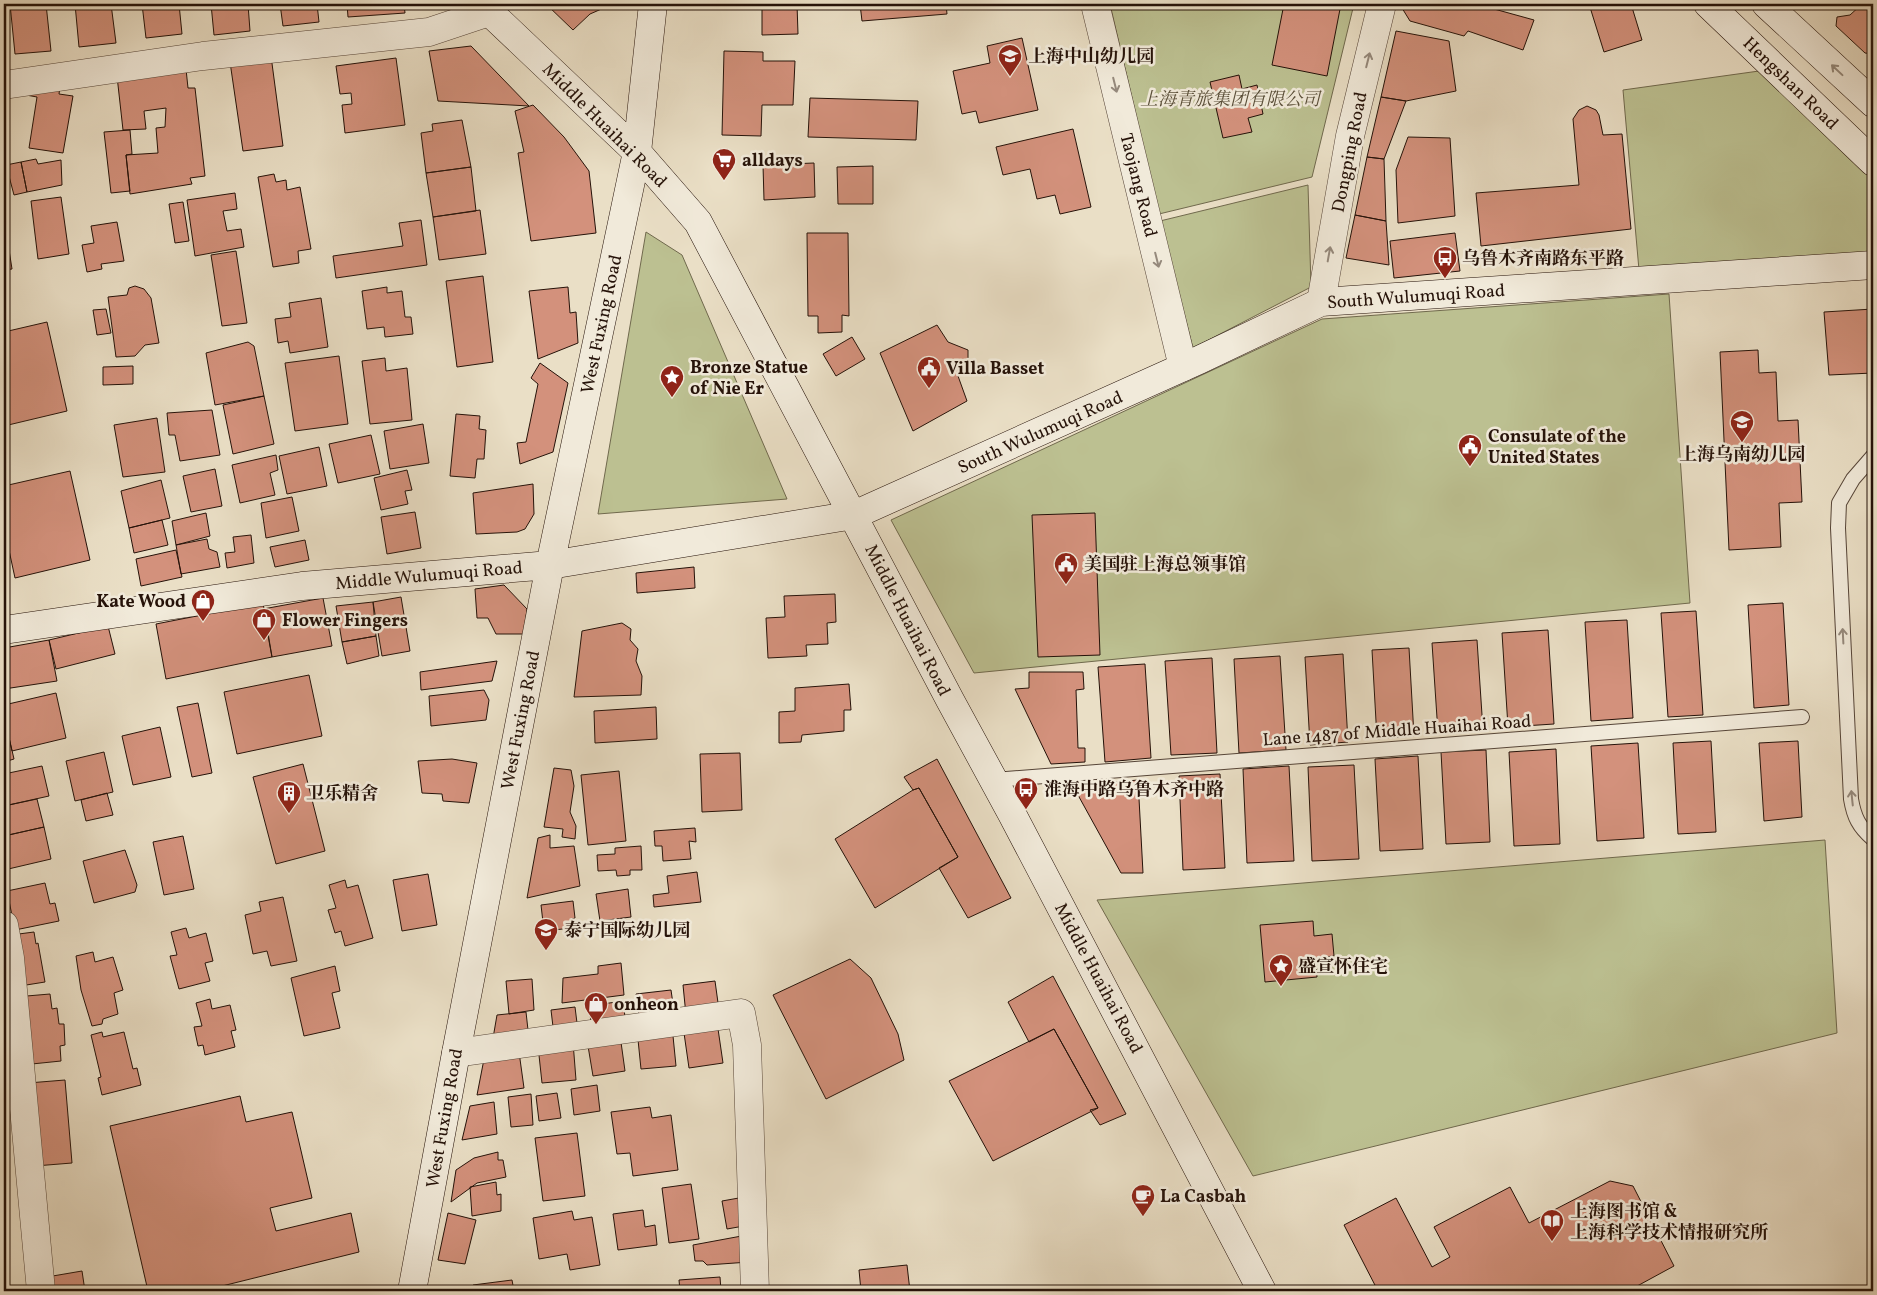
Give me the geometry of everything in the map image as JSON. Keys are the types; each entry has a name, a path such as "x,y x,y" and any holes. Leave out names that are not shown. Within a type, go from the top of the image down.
{"street":[{"name":"West Fuxing Road","path":"412,1291 550,565 637,152 653,4"},
{"name":"Taojang Road","path":"1095,4 1183,367"},
{"name":"Dongping Road","path":"1321,302 1350,136 1382,4"},
{"name":"Hengshan Road","path":"1708,4 1873,162"},
{"path":"1766,4 1873,103"},
{"name":"Middle Huaihai Road","path":"485,8 637,152 698,222 1262,1291"},
{"path":"4,85 203,56 429,32 485,8"},
{"name":"South Wulumuqi Road","path":"854,515 1183,367 1321,302 1873,265"},
{"name":"Middle Wulumuqi Road","path":"4,630 302,586 550,565 854,515"},
{"path":"4,925 10,958 41,1291"},
{"path":"456,1052 741,1013 747,1045 755,1291"}],"lane":[{"path":"1873,456 1853,480 1839,502 1838,528 1851,799 1854,818 1873,839"},
{"name":"Lane 1487 of Middle Huaihai Road","path":"994,780 1802,717"}],"green space":[{"name":"上海青旅集团有限公司","path":"1110,4 1354,4 1312,177 1159,214"},
{"path":"1759,71 1873,177 1873,254 1639,270 1623,90"},
{"path":"1308,185 1311,287 1193,348 1160,221"},
{"path":"646,232 682,255 787,499 598,514"},
{"path":"1669,294 1690,603 974,673 891,520 1322,319"},
{"path":"1825,840 1837,1033 1253,1176 1097,900"}],"building":[{"path":"10,4 46,4 51,51 15,54"},
{"path":"75,4 111,4 116,43 79,47"},
{"path":"142,4 179,4 182,34 146,38"},
{"path":"211,4 248,4 250,31 214,35"},
{"path":"280,4 317,4 319,22 283,26"},
{"path":"347,4 404,4 405,13 348,17"},
{"path":"546,4 635,4 635,9 606,7 590,14 573,30"},
{"path":"762,4 797,4 798,34 762,35"},
{"path":"860,4 946,4 947,14 862,21"},
{"path":"1284,4 1341,4 1327,76 1272,65"},
{"path":"1403,4 1476,4 1534,20 1523,50 1468,31 1464,36 1410,21 1402,8"},
{"path":"1589,4 1631,4 1642,40 1604,52"},
{"path":"1861,5 1873,13 1873,54 1865,53 1836,26 1837,17 1850,15"},
{"path":"1396,31 1449,41 1456,91 1406,101 1381,97"},
{"path":"1022,38 1038,110 979,123 976,111 962,114 953,71 990,63 987,46"},
{"path":"471,46 529,106 438,101 429,51"},
{"path":"724,51 763,52 763,61 795,61 793,105 762,105 761,136 722,135"},
{"path":"271,56 283,146 243,151 230,62"},
{"path":"396,58 405,125 345,133 342,105 352,104 351,93 340,94 336,66"},
{"path":"186,69 188,88 195,88 205,176 190,178 192,184 130,194 126,155 158,153 156,128 165,127 166,108 144,111 146,129 123,130 117,76"},
{"path":"1239,75 1242,89 1257,85 1263,114 1248,118 1252,132 1223,138 1210,82"},
{"path":"60,87 59,94 73,96 63,153 29,148 37,97 26,95"},
{"path":"1381,97 1406,101 1384,159 1367,157"},
{"path":"810,98 918,101 916,140 808,137"},
{"path":"533,105 564,137 589,171 596,233 531,241 518,153 524,152 515,111"},
{"path":"1587,106 1596,110 1599,115 1603,135 1622,134 1631,229 1481,246 1476,193 1579,185 1573,119 1579,110"},
{"path":"462,120 471,167 426,173 421,133 433,131 432,124"},
{"path":"1073,129 1091,207 1060,214 1055,195 1037,199 1030,169 1003,175 996,147"},
{"path":"130,130 132,154 126,155 130,191 111,193 104,132"},
{"path":"1408,137 1450,138 1455,216 1398,223 1396,170"},
{"path":"1367,157 1384,159 1386,221 1355,215"},
{"path":"36,159 38,164 61,160 62,185 27,192 21,162"},
{"path":"21,162 27,192 14,195 6,165"},
{"path":"814,163 815,197 764,200 763,165"},
{"path":"873,166 873,204 838,204 837,167"},
{"path":"471,167 476,211 433,217 426,173"},
{"path":"274,174 276,182 286,180 287,190 300,187 311,249 298,251 299,263 273,267 258,177"},
{"path":"235,193 237,209 223,211 227,231 241,229 244,247 195,256 187,200"},
{"path":"61,197 69,254 38,259 31,201"},
{"path":"183,202 189,241 175,243 169,204"},
{"path":"480,210 486,254 439,260 433,217"},
{"path":"1355,215 1386,221 1389,265 1346,258"},
{"path":"421,220 427,265 336,278 333,256 403,246 399,223"},
{"path":"117,222 124,261 101,264 102,269 87,272 82,245 94,243 91,226"},
{"path":"807,233 848,233 849,316 842,315 842,332 818,333 818,316 808,316"},
{"path":"1455,233 1460,271 1394,278 1390,241"},
{"path":"7,237 12,269 4,270 4,238"},
{"path":"236,251 247,323 222,326 211,255"},
{"path":"483,276 493,362 457,367 446,281"},
{"path":"135,286 144,289 151,298 159,343 145,345 135,356 116,357 108,297 127,295 129,288"},
{"path":"387,287 387,293 402,291 405,317 411,317 413,334 385,337 384,327 367,329 362,291"},
{"path":"568,287 570,313 576,312 578,343 538,359 529,291"},
{"path":"321,298 328,347 290,353 288,341 278,343 275,319 291,317 289,303"},
{"path":"106,309 111,333 97,335 93,310"},
{"path":"1873,309 1873,373 1829,375 1824,312"},
{"path":"47,322 67,411 4,426 4,332"},
{"name":"Villa Basset","path":"937,325 948,342 968,350 968,368 958,376 967,401 913,431 880,353"},
{"path":"852,337 865,359 836,376 823,354"},
{"path":"248,342 254,346 264,396 215,405 206,353"},
{"path":"1758,350 1759,373 1776,372 1778,421 1798,420 1802,502 1779,503 1781,547 1729,550 1720,352"},
{"path":"339,356 348,424 295,431 285,363"},
{"path":"385,358 386,371 407,368 412,420 370,424 362,361"},
{"path":"540,363 568,383 553,452 520,464 517,443 526,442 538,384 531,378"},
{"path":"133,366 133,384 103,385 103,367"},
{"path":"264,396 274,444 233,454 223,405"},
{"path":"212,410 220,455 180,461 175,435 169,435 167,413"},
{"path":"456,414 480,416 479,429 486,430 484,459 477,459 475,478 450,476"},
{"path":"157,418 165,472 123,477 114,425"},
{"path":"423,424 429,463 390,469 384,431"},
{"path":"371,435 380,474 338,483 329,444"},
{"path":"319,447 327,486 287,494 279,456"},
{"path":"276,455 278,470 270,473 275,495 240,503 232,465"},
{"path":"215,469 222,506 191,512 183,476"},
{"path":"407,470 412,490 405,491 408,504 381,510 374,478"},
{"path":"70,471 90,560 15,578 4,527 4,486"},
{"path":"161,480 170,518 129,528 121,491"},
{"path":"533,484 534,514 525,529 517,532 476,534 473,493"},
{"path":"292,497 299,531 266,538 261,503"},
{"path":"415,512 421,548 387,554 381,517"},
{"path":"206,513 210,536 176,545 172,521"},
{"name":"美国驻上海总领事馆","path":"1095,513 1100,655 1038,657 1032,515"},
{"path":"162,520 168,545 134,553 129,528"},
{"path":"251,535 254,563 227,568 225,553 235,552 233,537"},
{"path":"207,539 209,549 217,552 220,567 181,574 176,545"},
{"path":"305,540 309,560 275,567 270,547"},
{"path":"176,550 182,577 141,586 136,559"},
{"path":"694,567 695,588 637,593 636,573"},
{"path":"504,585 527,609 524,634 496,634 488,618 477,618 475,589"},
{"path":"835,594 836,622 827,623 828,644 806,645 807,656 768,658 766,618 785,617 784,596"},
{"path":"401,597 410,651 382,656 373,602"},
{"path":"323,598 332,646 272,657 263,609"},
{"path":"373,602 376,636 342,642 336,606"},
{"path":"263,603 272,657 166,679 156,624"},
{"path":"1783,603 1789,705 1754,708 1748,605"},
{"path":"1696,611 1703,715 1668,717 1661,613"},
{"path":"1627,620 1633,718 1591,721 1585,622"},
{"path":"622,623 631,629 630,640 638,649 636,661 642,676 641,695 574,697 582,631"},
{"path":"108,626 115,654 56,669 49,640"},
{"path":"1548,630 1554,724 1508,727 1502,633"},
{"path":"376,636 379,656 347,664 342,642"},
{"path":"49,640 57,681 4,689 4,648"},
{"path":"1477,640 1483,730 1438,733 1432,643"},
{"path":"1409,648 1414,736 1377,739 1372,650"},
{"path":"1343,654 1348,742 1310,745 1305,657"},
{"path":"1280,656 1286,750 1239,753 1234,659"},
{"path":"1212,658 1217,753 1171,755 1165,661"},
{"path":"497,661 492,681 421,690 420,672"},
{"path":"1145,664 1151,758 1105,762 1098,667"},
{"path":"1029,672 1083,672 1084,689 1076,690 1078,748 1085,748 1085,762 1051,764 1015,689 1029,688"},
{"path":"309,675 322,736 237,754 224,692"},
{"path":"849,684 851,710 844,710 844,731 802,735 801,742 779,743 779,712 795,711 795,688"},
{"path":"484,690 489,700 486,720 431,726 429,696"},
{"path":"56,693 66,738 12,751 4,716 4,705"},
{"path":"198,703 212,773 192,777 177,707"},
{"path":"656,707 657,739 595,743 594,711"},
{"path":"4,716 14,759 4,762"},
{"path":"160,727 171,777 133,785 122,736"},
{"path":"1711,741 1716,832 1678,834 1673,743"},
{"path":"1798,741 1802,817 1764,821 1759,743"},
{"path":"1638,743 1644,838 1597,841 1591,746"},
{"path":"1556,749 1560,844 1514,846 1509,752"},
{"path":"1486,750 1490,842 1446,844 1441,752"},
{"path":"104,752 113,792 75,801 66,761"},
{"path":"740,753 742,810 702,812 700,754"},
{"path":"1418,756 1423,849 1380,851 1375,759"},
{"path":"452,759 477,763 469,803 443,801 442,794 422,793 418,761"},
{"path":"937,759 1011,898 968,918 939,868 958,857 919,788 913,790 904,777"},
{"name":"卫乐精舍","path":"303,764 325,851 276,864 253,777"},
{"path":"1354,765 1359,859 1312,861 1308,767"},
{"path":"42,766 49,796 4,806 4,774"},
{"path":"1289,766 1294,861 1247,863 1243,769"},
{"path":"554,768 571,770 574,786 570,812 576,826 575,839 562,837 563,829 544,827"},
{"path":"619,771 626,841 588,845 581,775"},
{"path":"1220,774 1225,868 1183,870 1179,776"},
{"path":"1138,780 1143,873 1121,873 1073,786"},
{"path":"919,788 958,857 875,908 835,839"},
{"path":"107,793 113,815 86,821 81,800"},
{"path":"37,799 44,827 4,836 4,806"},
{"path":"44,827 51,859 4,870 4,836"},
{"path":"695,828 696,842 689,841 691,859 663,861 662,846 655,846 654,831"},
{"path":"550,835 550,848 574,846 580,886 527,898 538,838"},
{"path":"183,836 194,889 164,895 153,842"},
{"path":"641,846 642,870 630,870 630,875 617,876 616,870 598,871 597,855 615,854 615,848"},
{"path":"125,850 137,885 135,892 94,903 83,861"},
{"path":"697,872 701,902 654,907 653,895 669,893 667,876"},
{"path":"428,874 437,925 402,931 393,880"},
{"path":"345,880 347,888 358,885 373,938 345,946 341,931 335,933 328,910 336,908 329,885"},
{"path":"45,883 50,904 55,903 59,921 15,930 7,891"},
{"path":"628,889 631,917 600,921 596,894"},
{"path":"283,897 297,961 271,966 267,951 253,954 245,915 261,911 259,902"},
{"path":"573,901 575,918 570,920 572,928 544,931 541,905"},
{"path":"1313,921 1314,936 1332,934 1334,956 1316,958 1317,977 1265,982 1260,925"},
{"path":"186,928 189,938 206,933 213,961 205,963 210,981 179,989 170,956 177,955 171,932"},
{"path":"34,932 36,944 38,943 45,982 20,986 11,935"},
{"path":"93,952 95,962 113,957 123,990 114,993 118,1014 103,1019 102,1024 92,1026 81,990 76,956"},
{"path":"850,959 871,978 898,1034 904,1060 826,1099 773,995"},
{"path":"621,963 624,995 562,1003 563,978 598,974 598,966"},
{"path":"335,966 340,991 332,993 340,1028 304,1036 291,978"},
{"path":"1053,976 1126,1114 1100,1125 1090,1110 1098,1108 1054,1029 1029,1042 1008,1002"},
{"path":"532,979 534,1010 509,1014 506,981"},
{"path":"715,981 719,1010 686,1015 683,985"},
{"path":"671,990 675,1018 640,1023 636,994"},
{"path":"50,994 52,1009 57,1008 59,1024 64,1024 65,1045 60,1046 61,1061 22,1065 15,997"},
{"path":"210,999 212,1009 230,1005 236,1030 231,1031 235,1047 205,1055 203,1045 198,1046 194,1027 202,1026 196,1003"},
{"path":"623,1001 626,1025 592,1030 589,1006"},
{"path":"575,1007 578,1031 554,1035 551,1010"},
{"path":"526,1012 529,1039 492,1044 497,1015"},
{"path":"717,1022 723,1063 689,1068 683,1026"},
{"path":"672,1026 676,1066 641,1069 637,1030"},
{"path":"1054,1029 1098,1108 993,1161 949,1081"},
{"path":"102,1032 103,1037 124,1032 133,1069 137,1068 141,1085 102,1095 98,1078 101,1077 91,1035"},
{"path":"620,1035 625,1071 593,1076 587,1040"},
{"path":"573,1042 576,1080 542,1083 538,1046"},
{"path":"519,1052 524,1088 477,1095 485,1054"},
{"path":"65,1080 72,1163 35,1166 28,1083"},
{"path":"597,1085 600,1111 574,1115 571,1089"},
{"path":"557,1093 561,1118 539,1121 536,1096"},
{"path":"531,1094 533,1125 511,1127 508,1097"},
{"path":"240,1096 246,1122 292,1112 312,1198 270,1208 276,1231 351,1213 359,1252 202,1291 148,1291 110,1126"},
{"path":"494,1102 497,1134 462,1140 470,1106"},
{"path":"650,1107 652,1118 671,1115 678,1170 633,1176 630,1153 617,1154 611,1112"},
{"path":"577,1133 585,1196 543,1201 535,1138"},
{"path":"498,1152 498,1160 503,1160 506,1177 477,1183 451,1202 456,1170 474,1158"},
{"name":"上海图书馆 & 上海科学技术情报研究所","path":"1610,1181 1633,1186 1674,1266 1628,1291 1378,1291 1344,1225 1396,1198 1432,1267 1450,1257 1434,1227 1510,1187 1529,1223"},
{"path":"496,1182 497,1195 501,1194 501,1211 472,1216 470,1187"},
{"path":"691,1184 699,1239 669,1243 662,1188"},
{"path":"750,1196 755,1224 727,1229 722,1201"},
{"path":"643,1210 645,1227 655,1225 657,1245 618,1250 613,1214"},
{"path":"572,1211 574,1220 592,1217 600,1265 570,1270 567,1254 539,1259 533,1218"},
{"path":"448,1213 476,1220 465,1264 438,1260"},
{"path":"747,1235 749,1262 707,1265 703,1261 695,1261 693,1245"},
{"path":"907,1265 910,1291 861,1291 859,1270"},
{"path":"82,1271 85,1291 43,1291 41,1278"},
{"path":"720,1277 721,1291 680,1291 679,1280"},
{"path":"512,1280 514,1291 474,1291 473,1285"}],"place":[{"name":"上海中山幼儿园","path":"1010,77"},
{"name":"alldays","path":"724,181"},
{"name":"乌鲁木齐南路东平路","path":"1445,279"},
{"name":"Villa Basset","path":"929,389"},
{"name":"Bronze Statue of Nie Er","path":"672,398"},
{"name":"上海乌南幼儿园","path":"1742,443"},
{"name":"Consulate of the United States","path":"1470,467"},
{"name":"美国驻上海总领事馆","path":"1066,585"},
{"name":"Kate Wood","path":"203,622"},
{"name":"Flower Fingers","path":"264,641"},
{"name":"淮海中路乌鲁木齐中路","path":"1026,810"},
{"name":"卫乐精舍","path":"289,814"},
{"name":"泰宁国际幼儿园","path":"546,951"},
{"name":"盛宣怀住宅","path":"1281,987"},
{"name":"onheon","path":"596,1025"},
{"name":"La Casbah","path":"1143,1217"},
{"name":"上海图书馆 & 上海科学技术情报研究所","path":"1552,1242"}]}
